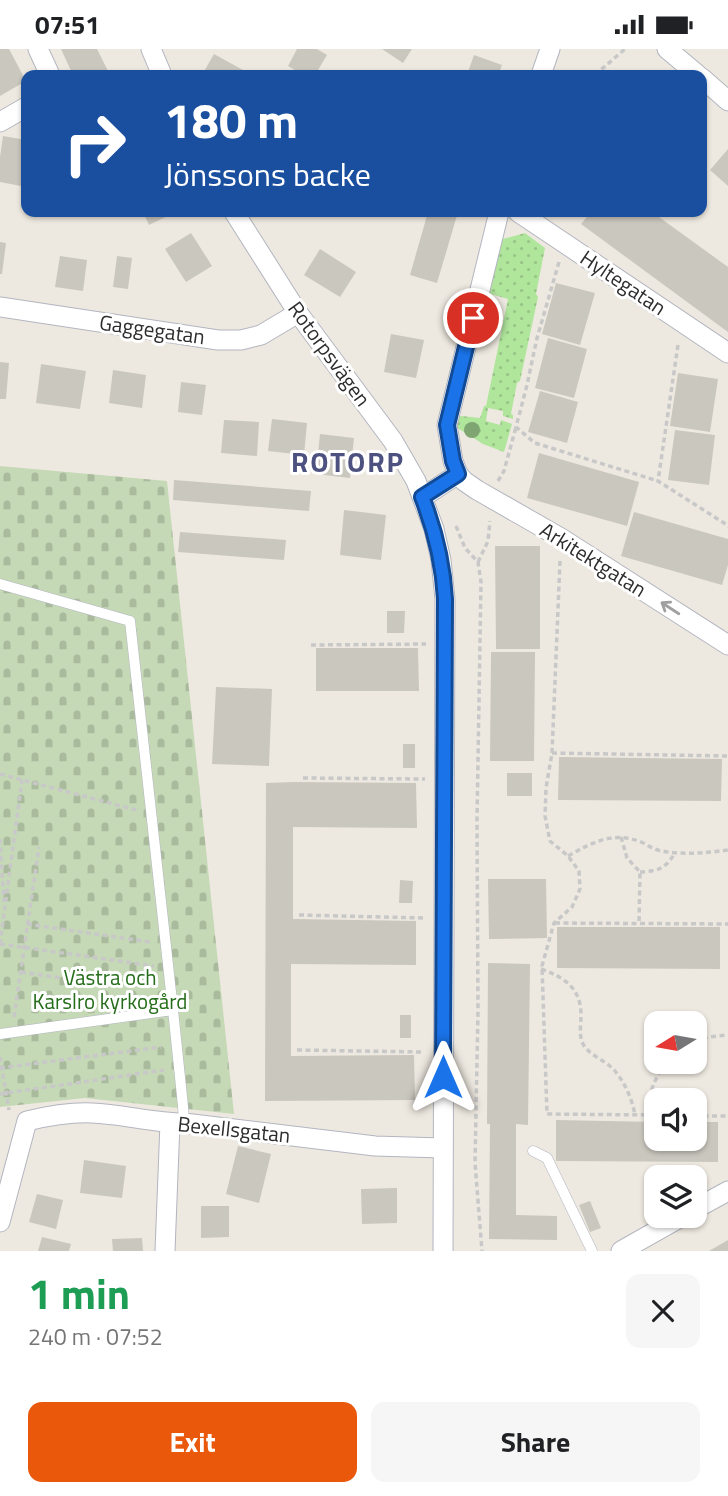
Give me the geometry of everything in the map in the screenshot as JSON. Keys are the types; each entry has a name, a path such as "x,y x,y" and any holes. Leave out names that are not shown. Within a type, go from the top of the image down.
{"street":[{"path":"38,49 48,70"},
{"path":"151,49 160,70"},
{"path":"543,70 550,49"},
{"path":"667,49 692,70"},
{"path":"707,83 728,101"},
{"path":"0,122 21,110"},
{"name":"Rotorpsvägen","path":"237,217 298,313 393,441 416,481 434,529 441,560 445,599 443,1251"},
{"path":"422,497 458,474 447,425 498,217"},
{"name":"Hyltegatan","path":"525,217 728,353"},
{"name":"Gaggegatan","path":"0,307 218,340 241,340 261,335 298,313"},
{"name":"Arkitektgatan","path":"458,474 464,481 561,538 728,645"},
{"name":"Bexellsgatan","path":"26,1126 50,1116 92,1113 375,1146 442,1148"},
{"path":"166,1251 177,1123"},
{"path":"0,1222 26,1126"},
{"path":"707,1202 728,1191"},
{"path":"621,1251 661,1228"}],"lane":[{"path":"0,584 130,621 177,1044 177,1123"},
{"path":"0,1034 173,1010"},
{"path":"533,1151 547,1158 592,1251"}],"path":[{"path":"601,70 625,49"},
{"path":"482,1251 475,1163 481,582 478,562 488,541 490,497 504,471 564,243"},
{"path":"658,481 681,322"},
{"path":"516,427 536,443 658,481 728,527"},
{"path":"452,519 465,548 478,562"},
{"path":"561,538 552,754 545,815 550,841 568,856 579,871 580,889 572,907 554,923 541,969 547,1114 644,1115"},
{"path":"311,645 445,644"},
{"path":"552,754 728,755"},
{"path":"0,774 151,814"},
{"path":"303,778 444,779"},
{"path":"22,780 0,944 168,968"},
{"path":"568,856 602,839 624,836 659,851 707,853 728,850"},
{"path":"621,837 627,858 640,873 639,923"},
{"path":"0,839 5,913 0,924"},
{"path":"12,1033 39,847"},
{"path":"640,873 659,870 668,864 676,852"},
{"path":"299,915 443,918"},
{"path":"554,923 728,923"},
{"path":"27,925 165,944"},
{"path":"541,969 559,975 570,984 578,997 582,1042 590,1053 614,1070 632,1099 635,1115"},
{"path":"21,972 107,985"},
{"path":"707,1037 728,1035"},
{"path":"1,1068 177,1044"},
{"path":"297,1050 443,1053"},
{"path":"0,1057 3,1094 9,1113 26,1126"},
{"path":"3,1094 179,1067"},
{"path":"707,1116 728,1116"}],"green space":[{"path":"525,233 545,248 536,294 538,297 511,414 513,419 503,416 503,411 488,408 486,421 500,425 501,420 512,424 504,452 483,444 456,427 456,417 480,418 486,406 508,299 484,292 499,236 503,239"},
{"name":"Västra och Karslro kyrkogård","path":"0,466 167,481 234,1114 85,1098 0,1107"}],"building":[{"path":"0,49 9,49 21,72 21,84 0,96"},
{"path":"61,49 97,49 108,70 71,70"},
{"path":"297,49 317,49 327,55 318,70 295,70 288,66"},
{"path":"382,49 412,49 403,63"},
{"path":"214,54 243,70 205,70"},
{"path":"474,55 502,65 500,70 469,70"},
{"path":"3,136 21,139 21,186 0,182"},
{"path":"728,149 728,186 710,170"},
{"path":"145,217 166,217 149,225"},
{"path":"427,217 457,217 437,283 410,275"},
{"path":"587,217 659,217 728,267 728,332 581,224"},
{"path":"191,233 212,266 186,282 165,249"},
{"path":"0,242 6,243 2,274 0,274"},
{"path":"320,249 356,272 340,297 304,275"},
{"path":"60,256 87,260 83,291 55,287"},
{"path":"117,256 132,258 128,289 113,287"},
{"path":"556,283 595,293 580,345 542,334"},
{"path":"391,334 424,340 416,378 384,372"},
{"path":"548,338 587,349 574,398 535,388"},
{"path":"0,362 9,363 6,399 0,399"},
{"path":"41,364 86,371 80,409 36,403"},
{"path":"113,370 146,375 142,408 109,403"},
{"path":"678,373 718,379 710,432 670,426"},
{"path":"181,382 206,385 202,415 178,412"},
{"path":"540,391 578,402 567,443 528,432"},
{"path":"272,419 307,423 304,455 268,451"},
{"path":"224,420 259,422 257,456 221,453"},
{"path":"675,430 715,435 709,485 668,480"},
{"path":"320,434 354,438 350,478 316,474"},
{"path":"539,453 639,482 627,526 527,498"},
{"path":"174,480 311,491 309,511 173,500"},
{"path":"344,510 386,515 381,560 340,555"},
{"path":"634,512 728,539 728,565 722,585 621,556"},
{"path":"180,532 286,540 284,560 178,552"},
{"path":"495,546 540,546 540,649 496,649"},
{"path":"387,611 405,611 404,633 387,633"},
{"path":"316,648 418,648 419,691 316,691"},
{"path":"491,652 535,652 534,761 490,761"},
{"path":"216,687 272,689 269,766 212,764"},
{"path":"403,744 415,744 415,768 403,768"},
{"path":"559,757 722,759 721,801 558,800"},
{"path":"507,773 532,773 532,796 507,796"},
{"path":"266,783 416,783 417,828 293,827 293,919 416,921 416,965 291,964 291,1056 414,1055 415,1100 265,1101"},
{"path":"488,879 546,879 547,938 489,939"},
{"path":"400,880 413,881 412,903 399,903"},
{"path":"557,927 720,927 720,969 557,968"},
{"path":"488,963 530,964 528,1125 516,1124 516,1215 557,1216 557,1240 489,1239"},
{"path":"400,1015 411,1015 411,1038 400,1038"},
{"path":"556,1120 644,1122 644,1151 707,1151 707,1122 718,1122 718,1162 556,1161"},
{"path":"238,1146 271,1154 259,1203 226,1194"},
{"path":"84,1160 126,1166 122,1198 80,1193"},
{"path":"397,1188 397,1223 362,1224 361,1189"},
{"path":"37,1194 63,1200 56,1229 29,1222"},
{"path":"590,1201 601,1228 590,1232 579,1205"},
{"path":"201,1206 229,1206 229,1237 201,1238"},
{"path":"42,1237 71,1244 69,1251 38,1251"},
{"path":"142,1238 143,1251 113,1251 112,1239"},
{"path":"728,1240 728,1251 709,1251"}],"district":[{"name":"ROTORP","path":"348,462"}],"route":[{"path":"443,1077 445,599 441,560 434,529 422,497 458,474 449,444 447,425 473,318"}]}
